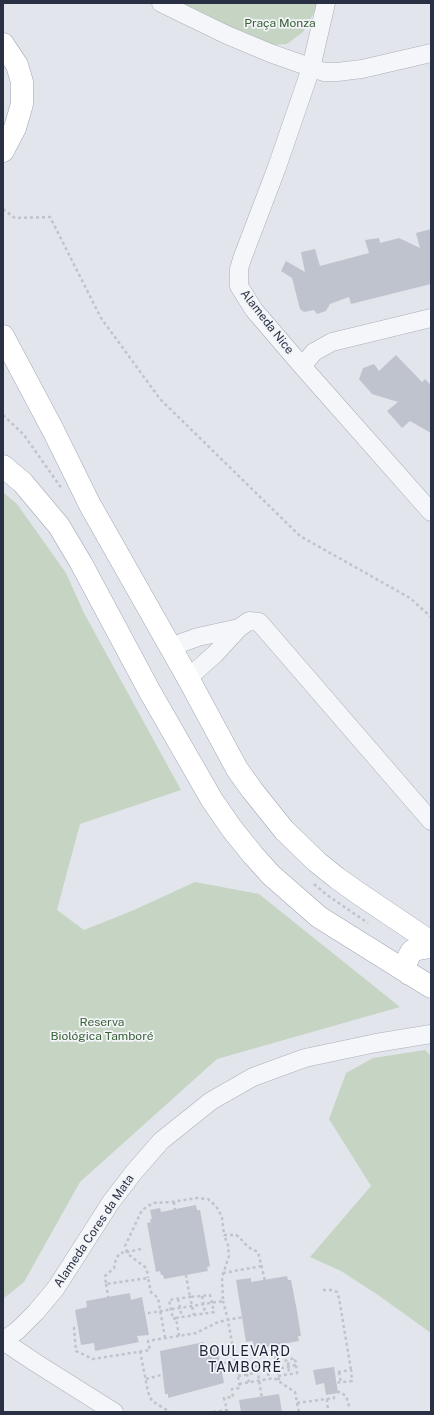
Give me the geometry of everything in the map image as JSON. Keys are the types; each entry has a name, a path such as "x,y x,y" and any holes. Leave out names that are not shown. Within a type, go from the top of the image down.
{"main road":[{"path":"3,44 17,65 22,82 22,104 15,128 3,151"},
{"path":"3,336 90,506 188,678 237,769 267,810 300,846 337,878 431,942"},
{"path":"3,466 23,483 59,526 81,563 146,686 212,800 232,829 271,875 319,916 431,987"},
{"path":"409,974 405,965 412,951 431,947"}],"street":[{"path":"161,3 226,35 324,72 362,69 431,52"},
{"path":"311,68 326,3"},
{"name":"Alameda Nice","path":"311,68 277,167 239,269 239,286 247,300 302,366 431,512"},
{"path":"302,366 314,352 332,342 431,318"},
{"path":"188,678 215,654 239,628 249,621 259,622 431,821"},
{"path":"170,647 198,638 239,628"},
{"name":"Alameda Cores da Mata","path":"3,1341 18,1330 51,1294 112,1202 134,1172 161,1141 211,1101 253,1077 305,1058 376,1043 431,1034"},
{"path":"3,1341 114,1412"}],"path":[{"path":"3,209 15,218 50,217 101,318 160,399 300,536 410,598 431,617"},
{"path":"165,1338 158,1298 151,1292 148,1274 145,1267 129,1255 125,1246 142,1210 153,1203 208,1198 216,1206 222,1217 224,1235 228,1245 229,1256 223,1273 223,1301 228,1320 240,1388 232,1389 234,1397 224,1398 227,1410 212,1412"},
{"path":"174,1202 176,1220"},
{"path":"224,1235 236,1235 248,1247 258,1252 267,1289"},
{"path":"111,1314 105,1276 114,1268 116,1259 120,1253 141,1249"},
{"path":"184,1265 194,1315"},
{"path":"223,1273 262,1266"},
{"path":"106,1284 148,1278"},
{"path":"323,1290 337,1292 339,1298 352,1381 334,1383"},
{"path":"210,1295 214,1312 173,1319 169,1300 202,1296 210,1295"},
{"path":"202,1296 206,1313"},
{"path":"178,1299 182,1317"},
{"path":"136,1315 223,1301"},
{"path":"87,1326 74,1328 76,1351 93,1359 150,1350 148,1341 196,1333 216,1323 264,1314"},
{"path":"176,1318 180,1336"},
{"path":"275,1334 279,1354 274,1359 279,1382"},
{"path":"140,1351 148,1392 152,1401 170,1412"},
{"path":"237,1370 295,1358 297,1372 270,1379 239,1384"},
{"path":"288,1360 289,1374"},
{"path":"211,1366 236,1362"},
{"path":"267,1364 270,1379"},
{"path":"238,1376 296,1365"},
{"path":"257,1366 263,1406"},
{"path":"245,1368 249,1382"},
{"path":"297,1403 334,1398 333,1391 328,1392 324,1374 350,1370"},
{"path":"339,1372 341,1383"},
{"path":"332,1373 336,1392 340,1392 346,1396 350,1409"},
{"path":"146,1379 162,1375"},
{"path":"274,1378 295,1392 299,1412"},
{"path":"327,1399 328,1412"}],"green space":[{"name":"Praça Monza","path":"173,3 318,3 303,32 287,44 272,45"},
{"name":"Reserva Biológica Tamboré","path":"3,492 17,504 66,573 84,613 181,790 80,824 57,910 84,930 134,910 195,882 259,894 400,1007 217,1059 80,1182 24,1282 3,1299"},
{"path":"425,1050 431,1056 431,1333 378,1295 341,1271 310,1257 371,1186 329,1119 346,1073 373,1058"}],"building":[{"path":"431,229 431,284 351,304 349,297 330,304 326,311 317,314 314,310 304,312 300,309 292,278 281,271 286,261 305,272 301,252 315,249 320,266 369,253 365,240 379,238 380,243 399,238 420,248 416,233"},
{"path":"396,355 422,382 425,379 431,385 431,433 410,421 402,428 387,411 398,402 372,394 359,379 363,368 374,364 379,371"},
{"path":"196,1205 197,1210 200,1210 210,1266 207,1267 208,1271 164,1279 160,1271 156,1272 147,1223 151,1222 150,1219 152,1219 150,1210 160,1208 161,1212"},
{"path":"287,1276 288,1280 291,1280 297,1311 301,1336 298,1336 299,1341 254,1349 253,1341 246,1342 236,1280 251,1278 251,1282"},
{"path":"130,1293 131,1300 142,1297 149,1335 137,1336 139,1342 95,1351 94,1343 81,1345 75,1310 87,1307 86,1301"},
{"path":"204,1342 205,1349 217,1346 224,1383 168,1398 168,1394 165,1394 160,1351"},
{"path":"334,1367 338,1393 326,1395 324,1383 316,1385 313,1370"},
{"path":"279,1394 282,1412 241,1412 239,1400"}],"district":[{"name":"BOULEVARD TAMBORÉ","path":"245,1360"}]}
